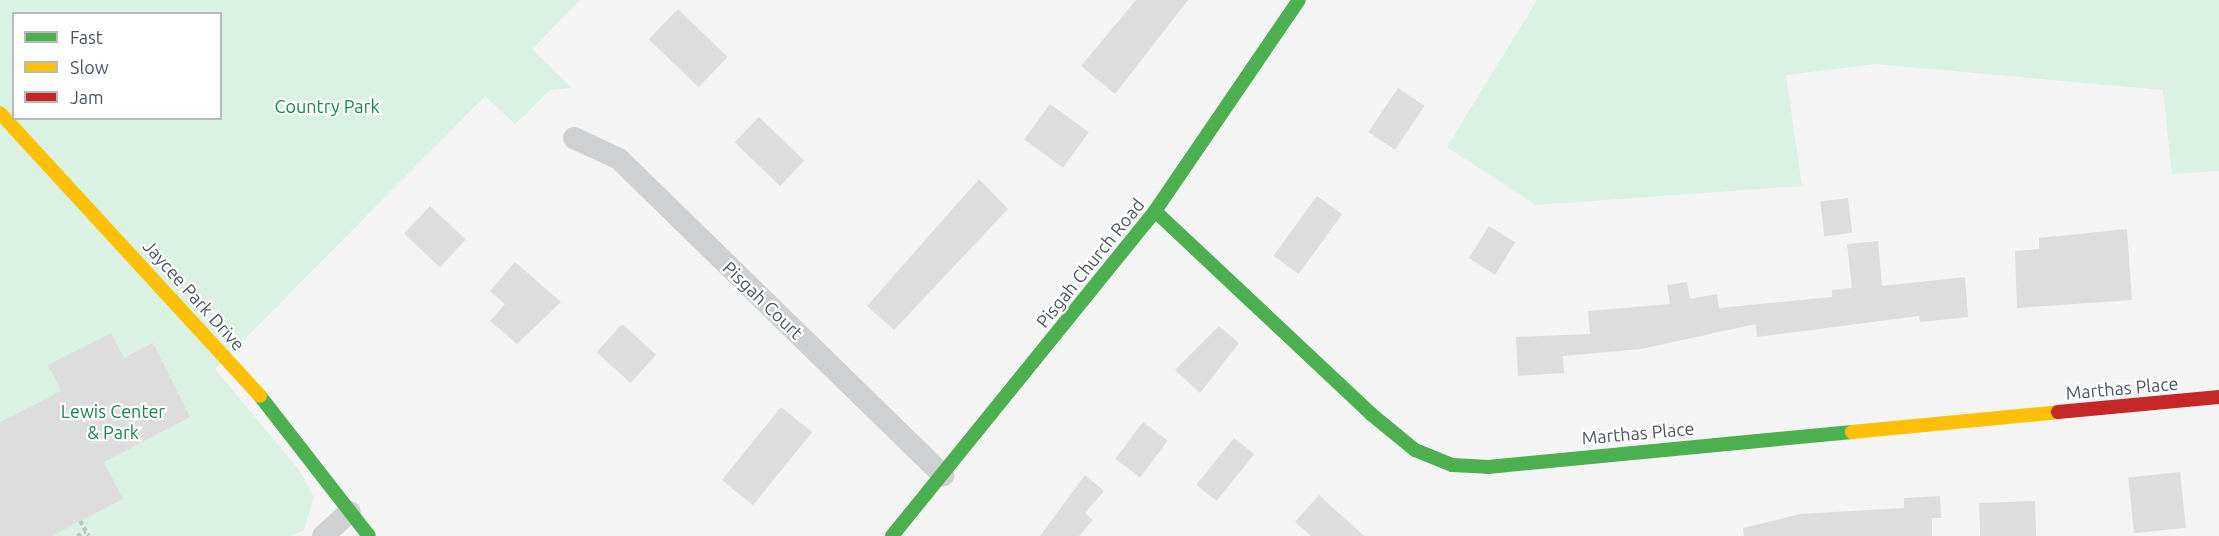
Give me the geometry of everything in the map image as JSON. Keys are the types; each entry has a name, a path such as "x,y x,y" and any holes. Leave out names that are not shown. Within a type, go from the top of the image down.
{"street":[{"name":"Pisgah Church Road","path":"892,536 1155,212 1299,0"},
{"name":"Jaycee Park Drive","path":"0,113 256,391 369,536"},
{"name":"Pisgah Court","path":"574,138 619,159 943,475"},
{"name":"Marthas Place","path":"1155,212 1371,414 1415,450 1452,465 1488,467 2219,397"},
{"path":"323,536 350,512"}],"path":[{"path":"77,536 88,534 80,521"}],"green space":[{"path":"0,0 580,0 532,49 572,88 550,90 515,124 485,96 215,369 299,470 314,497 304,530 291,536 0,536"},
{"path":"1537,0 2219,0 2219,171 2172,174 2163,90 1875,64 1786,75 1802,186 1536,205 1447,147"}],"building":[{"path":"1136,0 1188,0 1115,94 1081,66"},
{"path":"678,9 728,57 698,87 649,39"},
{"path":"1398,88 1425,106 1395,150 1368,132"},
{"path":"1050,104 1089,132 1063,168 1024,140"},
{"path":"759,117 804,161 780,186 735,142"},
{"path":"979,179 1008,209 894,330 867,306"},
{"path":"1317,196 1342,214 1299,274 1274,256"},
{"path":"1848,198 1852,233 1824,236 1820,201"},
{"path":"430,206 466,239 440,267 404,234"},
{"path":"1489,226 1515,242 1495,275 1469,258"},
{"path":"2127,229 2132,300 2017,308 2015,251 2039,249 2039,238"},
{"path":"1878,241 1882,286 1965,277 1968,317 1920,322 1919,316 1757,337 1756,324 1641,349 1563,356 1564,373 1518,376 1516,337 1590,334 1588,311 1670,304 1667,285 1687,282 1690,299 1717,294 1719,308 1832,297 1832,290 1852,288 1847,244"},
{"path":"515,262 561,302 517,344 490,321 505,304 490,291"},
{"path":"622,324 656,355 631,383 597,352"},
{"path":"1219,326 1239,343 1200,393 1175,370"},
{"path":"111,333 124,358 153,343 190,417 104,462 123,499 51,536 0,536 0,422 61,391 48,365"},
{"path":"781,407 812,432 753,505 722,480"},
{"path":"1143,422 1168,441 1140,477 1115,459"},
{"path":"1234,438 1254,454 1216,501 1196,485"},
{"path":"2180,472 2186,528 2134,533 2128,477"},
{"path":"1085,475 1104,491 1085,513 1093,520 1079,536 1040,536"},
{"path":"1319,495 1364,536 1311,536 1295,522"},
{"path":"1940,496 1941,518 1932,518 1932,536 1744,536 1743,528 1800,514 1904,508 1904,498"},
{"path":"2035,501 2036,536 1980,536 1979,503"}],"traffic: fast":[{"path":"892,536 1155,211 1299,0"},
{"path":"1155,211 1371,414 1415,450 1452,465 1488,467 1852,432"},
{"path":"260,396 369,536"}],"traffic: slow":[{"path":"0,113 260,396"},
{"path":"1852,432 2058,412"}],"traffic: jam":[{"path":"2058,412 2219,397"}],"park label":[{"name":"Country Park","path":"327,106"},
{"name":"Lewis Center & Park","path":"113,422"}]}
